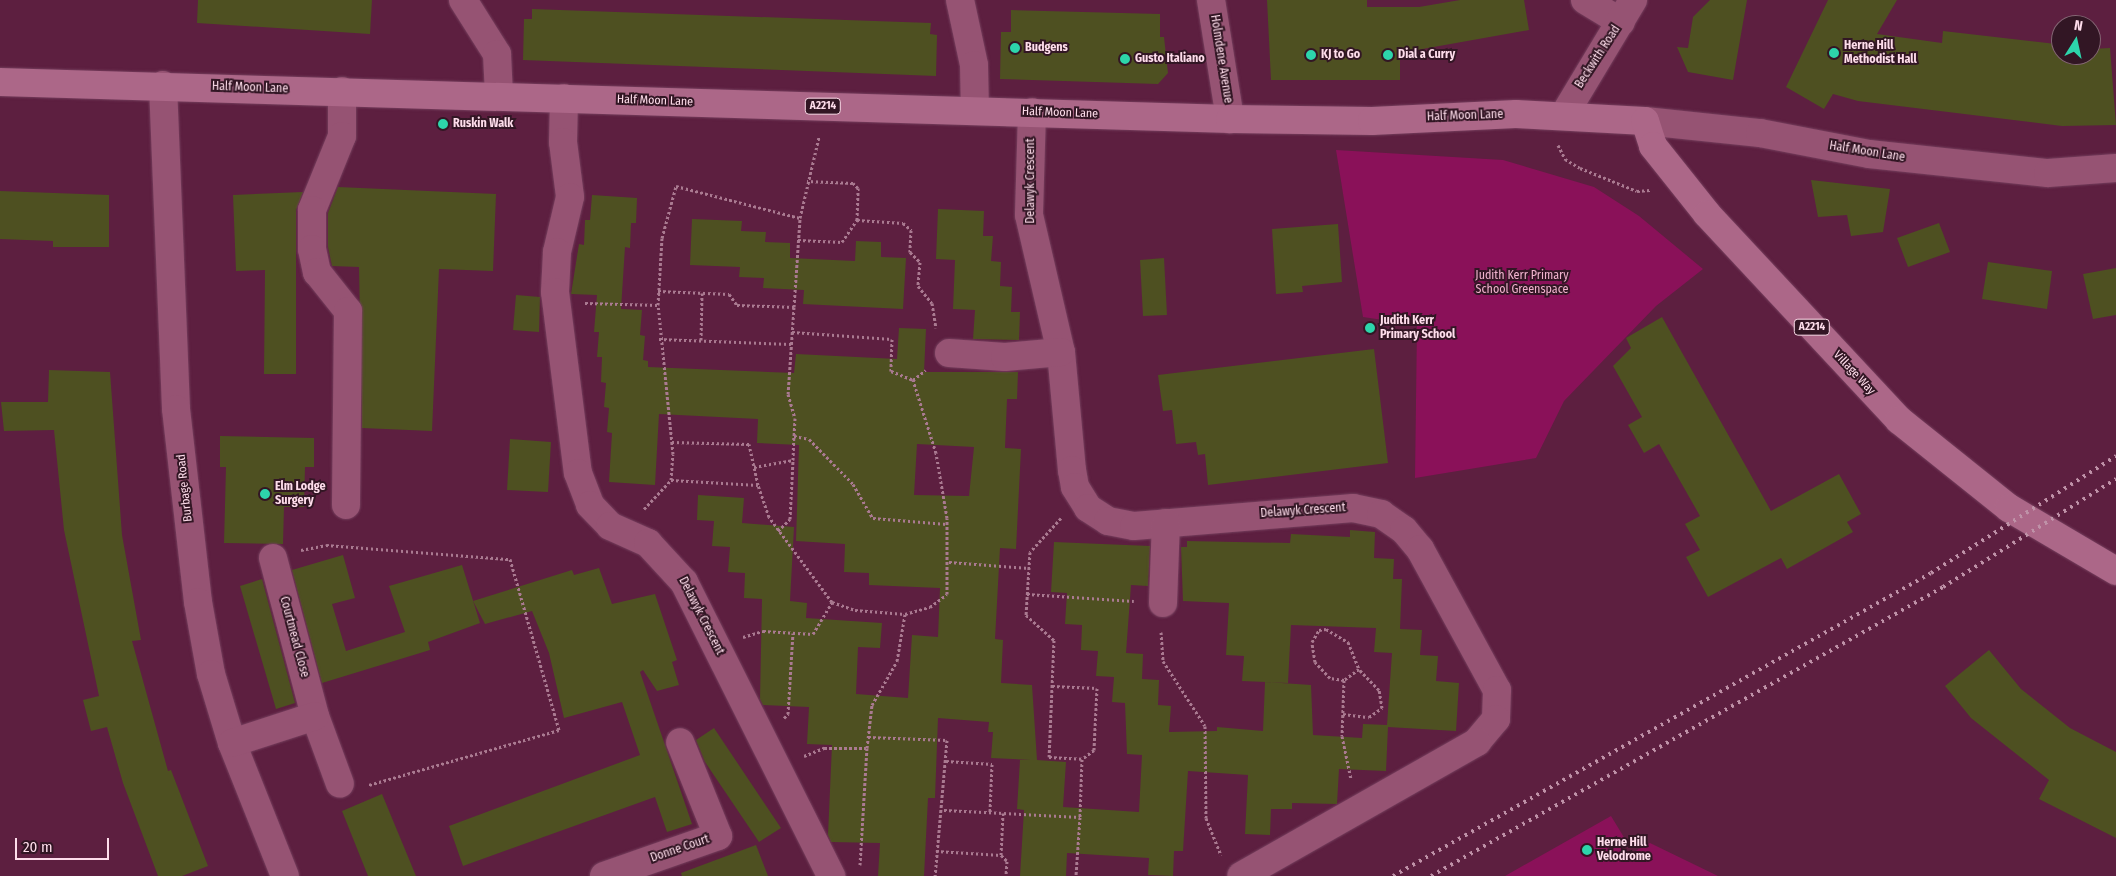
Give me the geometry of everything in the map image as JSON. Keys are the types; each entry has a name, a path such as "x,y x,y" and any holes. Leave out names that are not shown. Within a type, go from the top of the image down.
{"main road":[{"name":"Half Moon Lane","path":"0,82 163,85 1230,118 1372,121 1564,116 1645,121"},
{"name":"Village Way","path":"1645,121 1653,146 1677,176 1899,420 2009,508 2116,571"}],"street":[{"path":"463,0 497,54 499,95"},
{"path":"960,0 974,65 975,111"},
{"name":"Holmdene Avenue","path":"1211,0 1230,118"},
{"path":"1585,0 1627,11"},
{"name":"Beckwith Road","path":"1564,116 1627,11"},
{"name":"Burbage Road","path":"163,85 176,409 198,602 211,674 232,743 285,876"},
{"path":"342,91 342,136 312,210 312,239 317,272 348,311 346,505"},
{"name":"Delawyk Crescent","path":"564,98 563,142 570,197 557,252 557,307 578,473 590,505 610,526 648,543 675,567 716,644 831,876"},
{"name":"Delawyk Crescent","path":"1032,112 1029,215 1061,352 1072,470 1081,499 1108,521 1134,526 1360,508 1393,520 1420,549 1490,671 1499,706 1488,732 1477,742 1362,808 1232,867"},
{"name":"Half Moon Lane","path":"1645,121 1760,133 1869,154 2048,173 2116,168"},
{"path":"949,353 1005,357 1061,352"},
{"path":"1163,603 1166,523"},
{"name":"Courtmead Close","path":"273,558 315,716 340,784"},
{"path":"232,743 315,716"},
{"name":"Donne Court","path":"604,876 718,836 680,742"}],"path":[{"path":"778,531 790,518 794,436 788,394 800,218 825,106"},
{"path":"1564,116 1558,149 1580,168 1637,191 1653,190 1677,176"},
{"path":"798,240 842,242 857,220 858,188 853,183 807,181"},
{"path":"671,480 672,442 659,338 658,291 662,238 676,186 800,218"},
{"path":"857,220 903,222 911,230 910,252 920,262 918,286 932,303 936,329 949,353 913,380"},
{"path":"658,291 730,294 737,305 794,307"},
{"path":"701,340 702,293"},
{"path":"557,307 594,301 658,305"},
{"path":"672,442 749,444 758,485 778,531 832,602 854,610 905,614 942,601 949,562 948,524 936,453 913,380 892,370 892,339 792,332"},
{"path":"659,338 791,344"},
{"path":"794,436 818,444 835,470 856,488 866,512 873,518 948,524"},
{"path":"754,467 793,460"},
{"path":"629,536 651,497 671,480 758,485"},
{"path":"1052,686 1097,688 1094,750 1082,759 1049,757 1052,686 1054,640 1026,615 1030,552 1081,499"},
{"path":"273,558 326,545 510,559 559,730 367,786 340,784"},
{"path":"949,562 1029,568"},
{"path":"1027,594 1163,603 1163,661 1205,726 1206,818 1232,867"},
{"path":"716,644 763,631 813,634 832,602"},
{"path":"859,875 867,748 872,705 901,650 905,614"},
{"path":"1342,714 1369,717 1382,708 1379,690 1359,669 1348,642 1326,629 1319,630 1312,642 1315,662 1330,678 1344,680 1359,669"},
{"path":"762,738 788,714 792,633"},
{"path":"1344,680 1342,714 1344,753 1362,808"},
{"path":"868,737 947,740 944,810 938,816 935,876"},
{"path":"777,767 824,748 867,748"},
{"path":"1076,876 1082,759"},
{"path":"946,761 992,764 990,812"},
{"path":"944,810 1080,817"},
{"path":"1003,813 1001,855 1006,862 1006,876"},
{"path":"936,851 1001,855"}],"green space":[{"name":"Judith Kerr Primary School Greenspace","path":"1336,150 1503,160 1594,187 1639,216 1703,269 1656,306 1564,401 1536,458 1415,478 1417,325 1363,317"},
{"name":"Herne Hill Velodrome","path":"1611,816 1625,839 1619,843 1626,856 1650,843 1718,876 1505,876"}],"building":[{"path":"198,0 372,0 370,34 197,23"},
{"path":"1267,0 1367,0 1367,7 1419,7 1460,0 1524,0 1529,30 1400,53 1400,80 1271,80"},
{"path":"1710,0 1747,0 1733,80 1688,72 1677,47 1688,48 1693,17"},
{"path":"1828,0 1897,0 1877,34 1942,43 1943,31 2051,43 2051,65 2101,65 2101,48 2110,48 2116,125 2062,126 1858,101 1833,94 1824,109 1786,87"},
{"path":"532,9 931,23 930,34 937,35 936,76 523,60 524,19 532,19"},
{"path":"1011,10 1160,14 1160,37 1164,37 1168,73 1158,84 1000,79 1001,32 1011,32"},
{"path":"1811,180 1890,189 1883,232 1851,236 1847,215 1818,217"},
{"path":"338,187 496,194 493,271 439,269 432,431 362,428 359,267 332,266 328,247 328,213"},
{"path":"0,191 109,195 109,247 53,247 53,241 0,239"},
{"path":"303,192 296,210 296,374 264,374 265,270 236,271 233,195"},
{"path":"592,195 637,198 636,223 631,223 630,248 625,247 621,309 642,310 640,335 645,336 643,360 648,361 648,367 794,373 796,354 897,359 899,328 926,329 924,372 1018,372 1017,399 1007,399 1005,448 1021,449 1016,549 1000,548 995,639 1003,640 1001,683 1032,685 1037,760 1066,762 1063,807 1139,812 1142,755 1127,754 1125,703 1112,702 1114,677 1096,676 1098,651 1081,650 1082,625 1065,624 1067,593 1051,592 1054,542 1150,546 1148,586 1131,585 1126,653 1143,654 1142,679 1159,680 1158,705 1171,706 1169,732 1217,731 1217,727 1263,731 1265,682 1242,681 1244,656 1226,655 1229,603 1183,601 1181,547 1187,547 1187,541 1290,543 1291,534 1350,537 1350,530 1375,532 1374,558 1394,559 1393,579 1402,579 1400,629 1422,630 1420,655 1438,656 1436,681 1459,683 1456,731 1388,727 1386,771 1339,769 1337,804 1292,803 1292,809 1271,809 1270,835 1245,834 1248,775 1188,771 1183,851 1174,851 1173,876 1148,875 1149,858 1067,853 1066,876 1020,876 1024,810 1017,809 1020,760 1031,760 991,758 993,732 988,732 989,722 938,718 935,798 928,798 924,876 878,876 880,843 831,842 828,835 832,745 807,744 809,707 763,705 760,699 762,599 744,598 745,573 728,572 730,547 712,546 714,521 697,520 698,495 744,498 742,523 794,527 790,601 807,603 806,618 882,623 880,648 858,647 856,694 908,698 912,635 938,637 940,588 869,585 869,573 844,572 845,544 796,541 799,445 757,443 758,419 659,414 655,485 609,482 612,433 607,432 609,408 604,407 606,383 601,382 602,357 597,357 599,332 594,332 597,295 571,294 579,244 584,245 585,220 590,220","holes":["917,444 974,447 969,496 914,495","1291,625 1376,628 1374,652 1392,653 1387,725 1363,724 1362,738 1313,735 1311,685 1265,682 1288,683"]},
{"path":"938,209 984,211 983,236 993,236 991,261 1001,262 1000,286 1012,287 1011,312 1020,312 1019,340 973,339 975,310 953,309 955,260 936,259"},
{"path":"692,219 742,221 741,231 766,232 765,242 790,243 790,258 855,261 856,241 881,242 881,257 906,258 903,309 803,304 804,290 763,288 764,278 739,277 740,267 690,265"},
{"path":"1939,223 1950,252 1908,267 1897,238"},
{"path":"1338,224 1342,282 1302,286 1303,292 1276,294 1272,229"},
{"path":"1164,258 1167,315 1143,316 1140,260"},
{"path":"1988,262 2052,271 2047,309 1982,299"},
{"path":"2116,268 2116,315 2093,319 2083,274"},
{"path":"516,295 540,297 539,332 513,330"},
{"path":"1662,317 1771,511 1839,474 1861,514 1847,522 1853,532 1787,569 1781,558 1708,597 1686,557 1700,550 1685,524 1700,516 1659,444 1644,453 1628,425 1642,417 1613,366 1631,348 1626,338"},
{"path":"1374,349 1388,463 1208,485 1205,454 1198,455 1196,442 1176,444 1172,410 1163,411 1158,375"},
{"path":"49,370 110,372 122,535 141,640 132,641 168,771 171,770 208,866 182,876 158,876 123,783 107,727 91,731 83,700 99,696 64,530 54,430 4,431 1,402 48,402"},
{"name":"Elm Lodge Surgery","path":"220,436 314,438 314,467 305,467 304,507 284,507 283,544 224,543 226,467 220,467"},
{"path":"510,439 551,442 548,492 507,490"},
{"path":"343,555 355,598 332,604 346,651 405,632 389,586 462,565 480,623 428,642 430,650 322,683 292,570"},
{"path":"599,568 612,604 655,594 677,660 672,662 679,685 657,691 643,670 640,672 692,824 667,832 655,797 463,866 449,826 640,755 622,702 564,718 549,653 532,611 485,624 473,601 572,570 574,575"},
{"path":"262,579 295,703 276,709 240,586"},
{"path":"1989,650 2021,689 2070,728 2116,752 2116,838 2039,799 2049,780 1971,718 1945,686"},
{"path":"714,728 781,828 759,842 705,762 696,740"},
{"path":"382,794 416,876 368,876 342,811"},
{"path":"756,845 768,876 682,876 681,873"}],"railway":[{"path":"1393,876 1931,573 2116,456"},
{"path":"1431,876 1943,587 2116,479"}],"place":[{"name":"Budgens","path":"1015,48"},
{"name":"Herne Hill Methodist Hall","path":"1834,53"},
{"name":"KJ to Go","path":"1311,55"},
{"name":"Dial a Curry","path":"1388,55"},
{"name":"Gusto Italiano","path":"1125,59"},
{"name":"Ruskin Walk","path":"443,124"},
{"name":"Judith Kerr Primary School","path":"1370,328"},
{"name":"Elm Lodge Surgery","path":"265,494"},
{"name":"Herne Hill Velodrome","path":"1587,850"}]}
